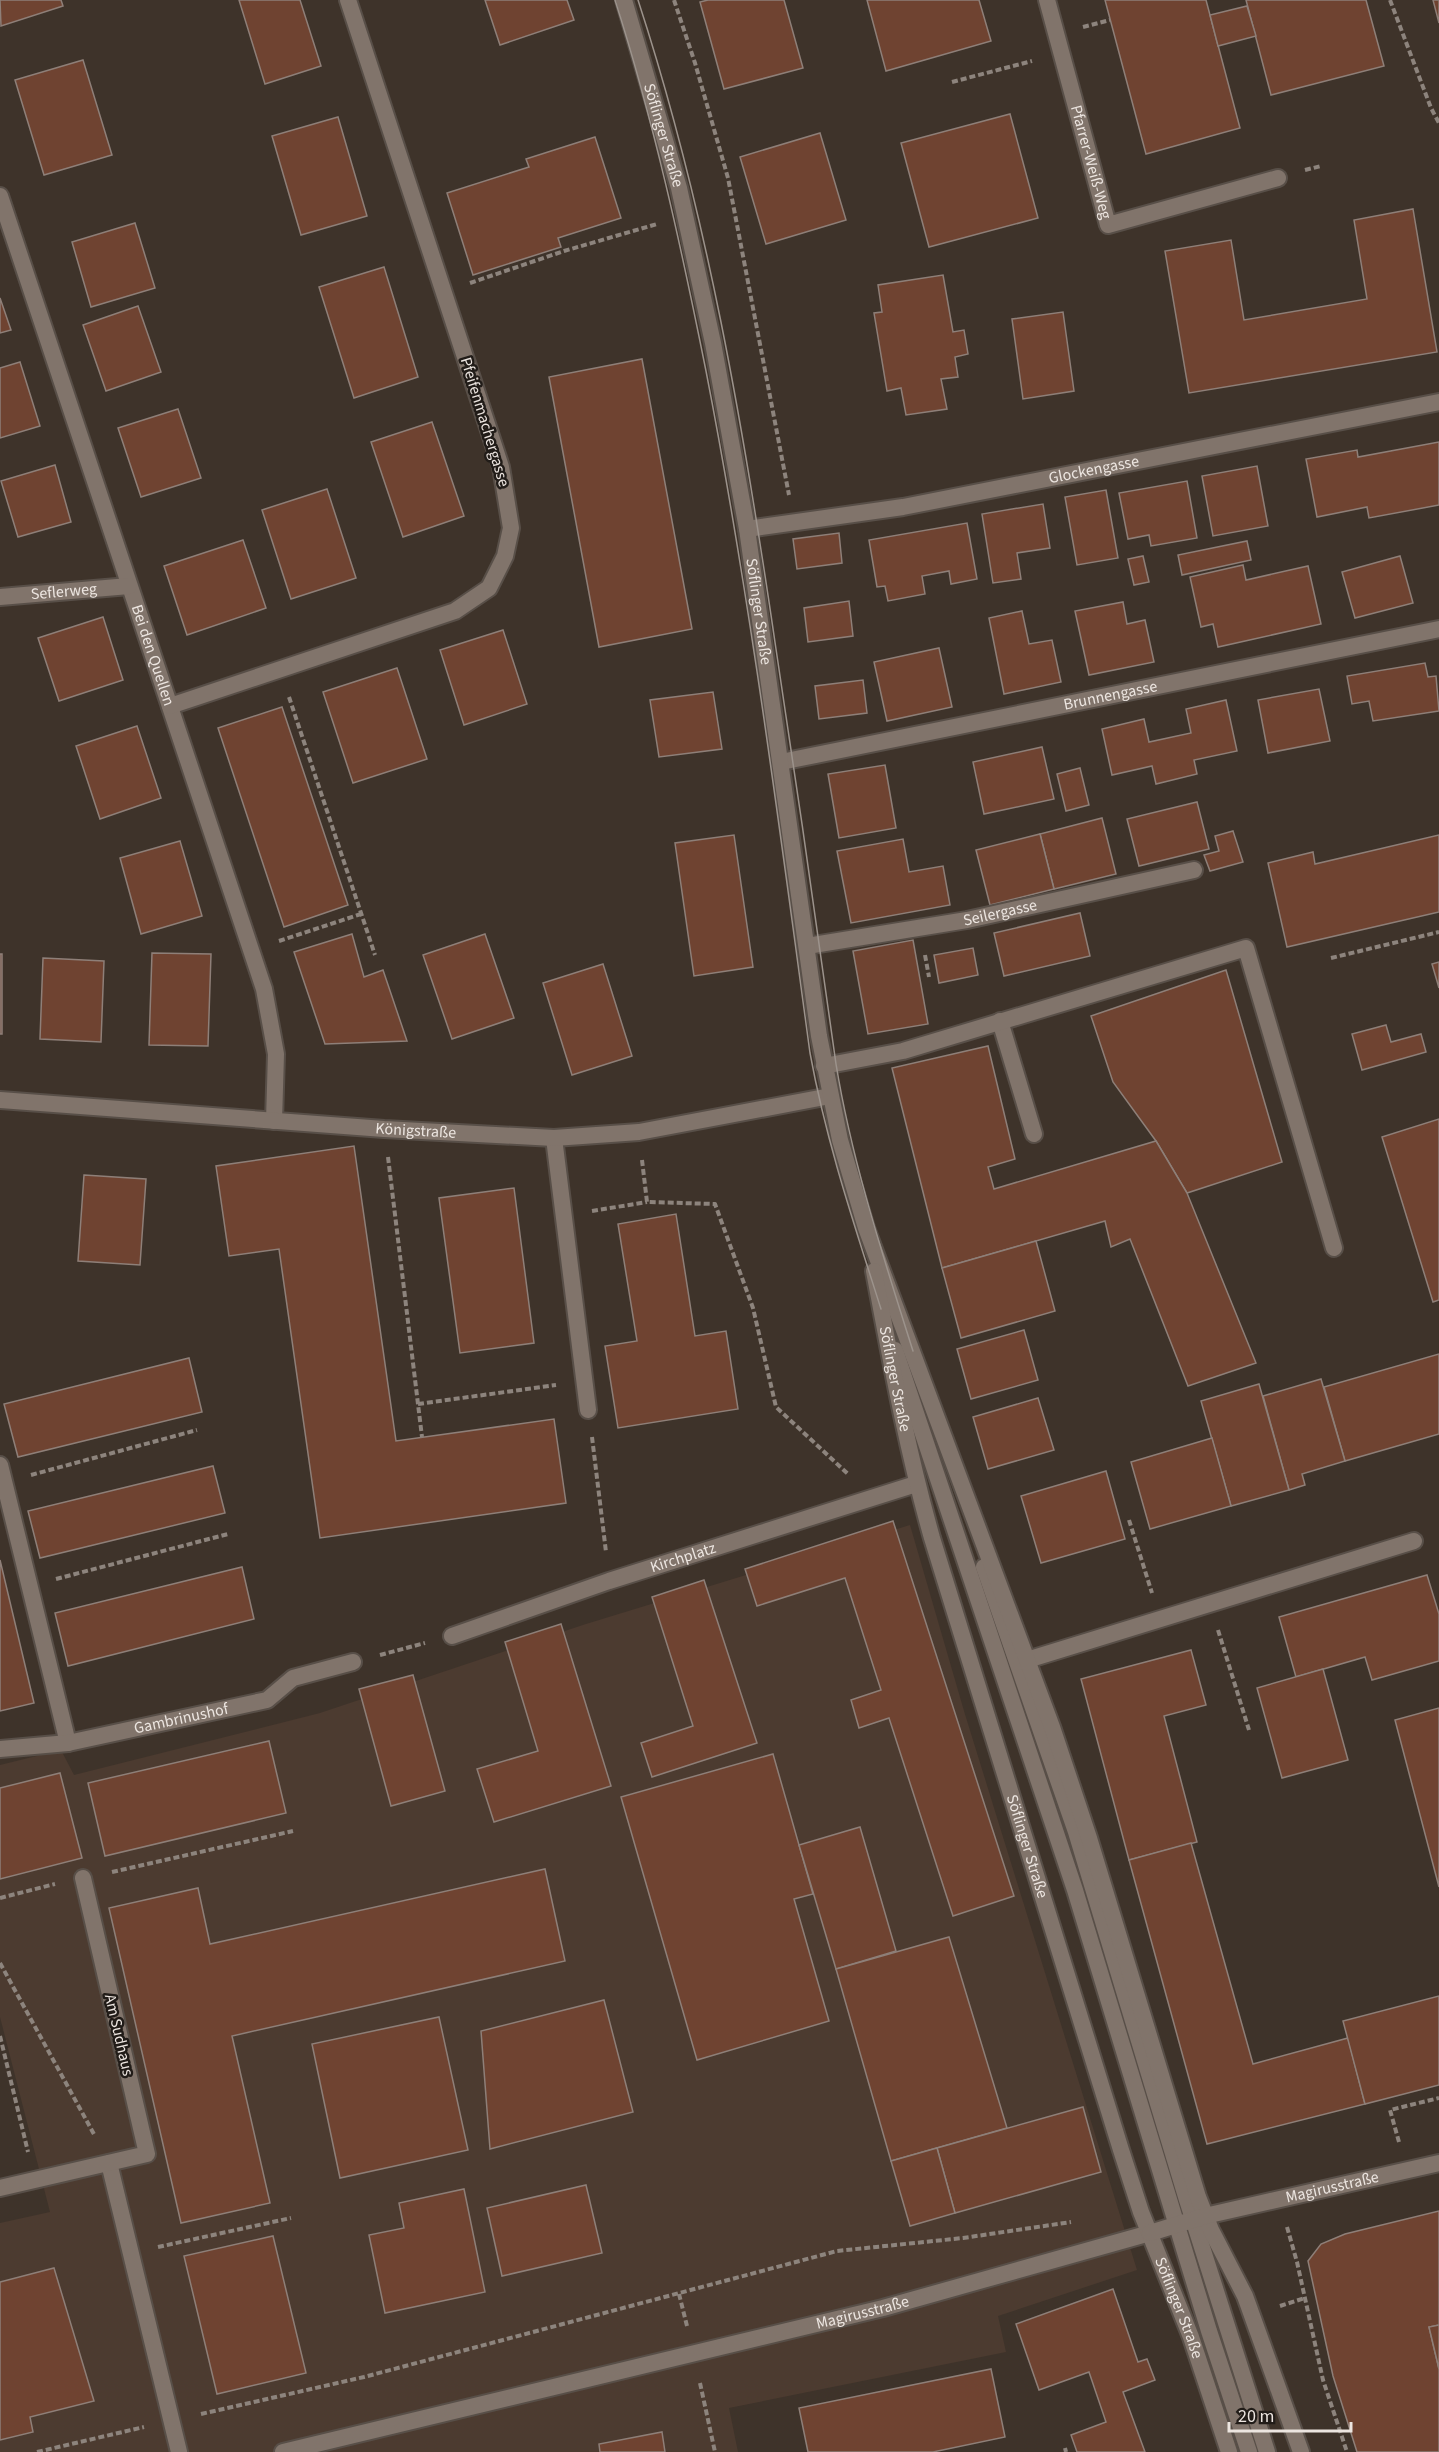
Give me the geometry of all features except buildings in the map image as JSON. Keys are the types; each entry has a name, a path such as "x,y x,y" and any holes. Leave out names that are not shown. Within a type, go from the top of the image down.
{"street":[{"name":"Pfeifenmachergasse","path":"170,706 455,611 489,588 505,556 511,528 501,467 348,0"},
{"name":"Söflinger Straße","path":"624,0 662,126 713,344 747,529 824,1066 840,1140 866,1228 1027,1660 1089,1838 1199,2218 1245,2296 1301,2452"},
{"name":"Pfarrer-Weiß-Weg","path":"1047,0 1108,225 1278,178"},
{"name":"Bei den Quellen","path":"0,196 264,989 276,1054 274,1121"},
{"name":"Glockengasse","path":"747,529 903,507 1439,402"},
{"name":"Seflerweg","path":"0,597 129,586"},
{"name":"Brunnengasse","path":"781,762 1439,629"},
{"name":"Seilergasse","path":"807,946 967,920 1194,870"},
{"path":"824,1066 903,1051 1246,948 1334,1248"},
{"path":"1000,1021 1034,1134"},
{"name":"Königstraße","path":"0,1100 384,1129 554,1138 639,1132 830,1096"},
{"path":"554,1138 588,1410"},
{"name":"Söflinger Straße","path":"866,1228 916,1484 1121,2150 1150,2234 1191,2337 1228,2452"},
{"path":"881,1309 1068,1869 1209,2331 1249,2452"},
{"path":"913,1351 972,1531 1076,1832 1199,2218 1268,2452"},
{"path":"0,1465 68,1743"},
{"name":"Kirchplatz","path":"452,1636 609,1581 916,1484"},
{"path":"1027,1660 1414,1541"},
{"name":"Gambrinushof","path":"0,1749 68,1743 267,1700 292,1678 353,1662"},
{"name":"Am Sudhaus","path":"0,2188 147,2154 83,1878"},
{"path":"109,2163 179,2452"},
{"name":"Magirusstraße","path":"283,2452 883,2308 1150,2234 1199,2218 1439,2163"}],"path":[{"path":"674,0 695,63 728,178 794,522"},
{"path":"1390,0 1431,108 1439,123"},
{"path":"952,82 1062,53"},
{"path":"500,273 564,251 685,217"},
{"path":"280,670 375,955"},
{"path":"251,950 361,914"},
{"path":"1331,958 1439,932"},
{"path":"384,1129 422,1437"},
{"path":"639,1132 647,1202"},
{"path":"564,1215 647,1202 716,1204 753,1308 776,1407 873,1498"},
{"path":"418,1404 585,1381"},
{"path":"588,1410 609,1581"},
{"path":"4,1482 197,1430"},
{"path":"1129,1521 1160,1620"},
{"path":"30,1586 228,1534"},
{"path":"1210,1604 1249,1730"},
{"path":"353,1662 452,1636"},
{"path":"0,1898 293,1831"},
{"path":"0,1963 109,2163"},
{"path":"0,2036 35,2180"},
{"path":"1278,2199 1297,2262 1323,2380 1347,2452"},
{"path":"131,2253 291,2218"},
{"path":"37,2452 364,2377 837,2251 963,2238 1082,2220"}],"shaded area":[{"path":"910,1525 964,1711 1137,2270 998,2316 1006,2352 729,2408 738,2452 0,2452 0,2223 50,2212 0,2017 0,1765 61,1750 74,1775 320,1713 586,1624"}],"tram line":[{"path":"615,0 666,184 697,324 722,456 750,626 810,1053 841,1182 881,1309"},
{"path":"638,0 684,160 721,322 764,567 843,1101 869,1209 913,1351"}]}
